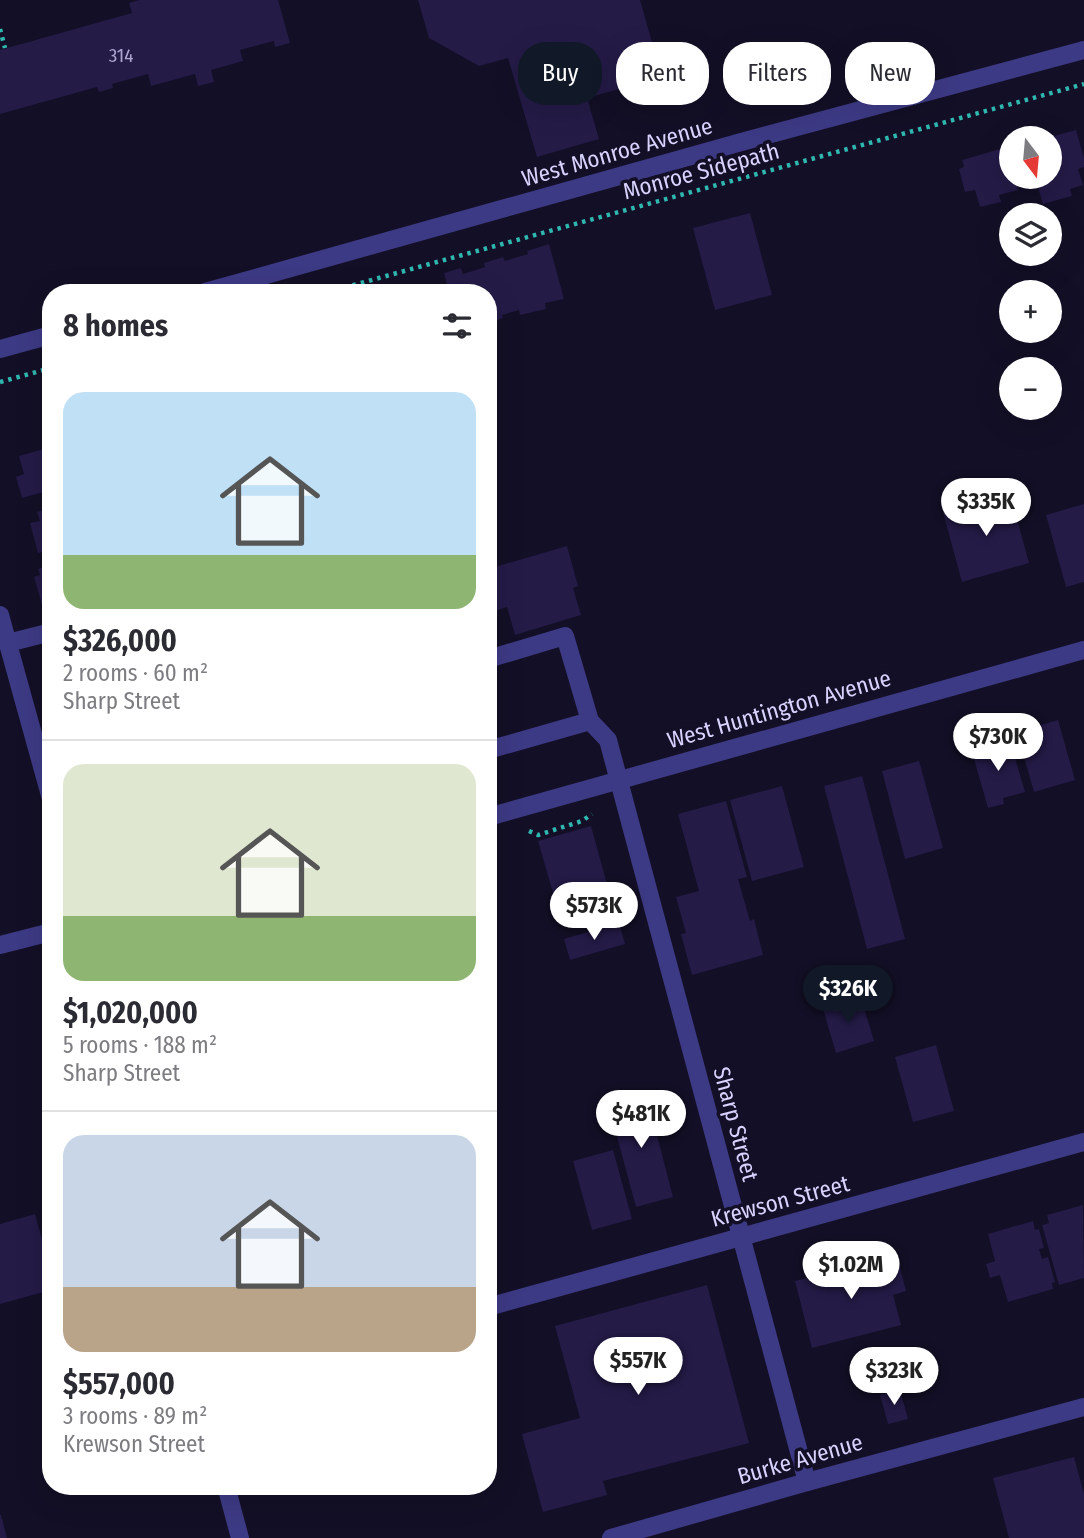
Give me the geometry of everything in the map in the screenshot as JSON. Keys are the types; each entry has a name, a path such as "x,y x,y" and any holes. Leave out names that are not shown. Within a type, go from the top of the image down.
{"street":[{"name":"West Monroe Avenue","path":"234,284 745,141 1084,50"},
{"path":"0,349 42,337"},
{"path":"0,615 42,766"},
{"path":"8,643 42,634"},
{"path":"497,656 565,636 590,721 497,747"},
{"name":"West Huntington Avenue","path":"497,814 1084,650"},
{"name":"Sharp Street","path":"590,721 608,740 807,1482"},
{"path":"0,945 42,934"},
{"name":"Krewson Street","path":"497,1305 1084,1142"},
{"name":"Burke Avenue","path":"611,1538 1084,1407"},
{"path":"228,1495 240,1538"}],"path":[{"path":"0,29 5,48"},
{"name":"Monroe Sidepath","path":"357,284 1084,84"},
{"path":"0,382 42,371"}],"building":[{"path":"139,0 278,0 290,43 275,47 274,41 240,50 243,61 211,70 214,82 198,86 195,74 151,86 148,74 112,84 113,88 99,92 97,87 0,114 0,50 132,13 129,3"},
{"path":"418,0 640,0 652,42 616,42 616,90 602,94 602,42 518,42 518,92 508,58 479,66 429,38"},
{"path":"522,105 589,105 599,139 537,157"},
{"path":"1076,130 1084,158 1084,167 1078,169 1083,185 1070,189 1072,196 1043,203 1039,189 1062,189 1062,134"},
{"path":"999,149 999,189 1018,190 999,195 1001,202 980,207 975,190 965,192 959,169 964,167 962,160"},
{"path":"750,213 772,295 715,310 693,228"},
{"path":"549,244 564,299 545,303 546,309 520,315 519,310 502,315 503,318 497,320 497,284 447,284 444,273 461,268 463,274 485,267 484,263 503,257 505,261 528,254 527,251"},
{"path":"42,450 42,492 22,498 16,477 24,474 19,456"},
{"path":"1010,493 1029,563 962,582 943,512"},
{"path":"1084,504 1084,582 1066,587 1046,515"},
{"path":"42,511 42,552 38,553 30,523 40,521 37,512"},
{"path":"567,546 578,586 573,588 581,615 515,635 507,607 497,610 497,566"},
{"path":"42,568 42,605 34,577 40,575 38,569"},
{"path":"1058,720 1075,780 1034,792 1017,732"},
{"path":"1010,741 1025,792 1003,798 1004,804 988,808 972,752"},
{"path":"919,761 943,848 905,859 882,771"},
{"path":"862,776 905,939 867,949 824,786"},
{"path":"782,786 804,867 752,881 730,800"},
{"path":"726,801 747,877 738,879 750,921 754,919 763,955 692,975 681,934 686,933 676,897 699,891 678,814"},
{"path":"591,826 610,895 558,910 538,841"},
{"path":"619,923 625,944 570,960 564,939"},
{"path":"861,998 874,1041 836,1053 823,1009"},
{"path":"936,1045 954,1111 913,1122 895,1057"},
{"path":"646,1093 673,1197 636,1207 608,1103"},
{"path":"613,1150 632,1219 592,1230 573,1161"},
{"path":"1083,1205 1084,1278 1059,1285 1042,1225 1049,1223 1047,1215"},
{"path":"35,1214 42,1239 42,1292 0,1304 0,1224"},
{"path":"1033,1221 1035,1230 1039,1229 1044,1248 1039,1249 1042,1259 1048,1257 1055,1282 1052,1283 1053,1289 1008,1302 1000,1275 990,1278 986,1264 995,1261 988,1234"},
{"path":"897,1255 906,1291 893,1295 901,1325 812,1348 795,1281"},
{"path":"707,1285 749,1443 603,1481 607,1495 543,1512 522,1434 580,1418 555,1326"},
{"path":"900,1390 908,1419 888,1424 880,1395"},
{"path":"1074,1457 1084,1494 1084,1538 1009,1538 993,1478"},
{"path":"1,1515 7,1538 0,1538"}]}
